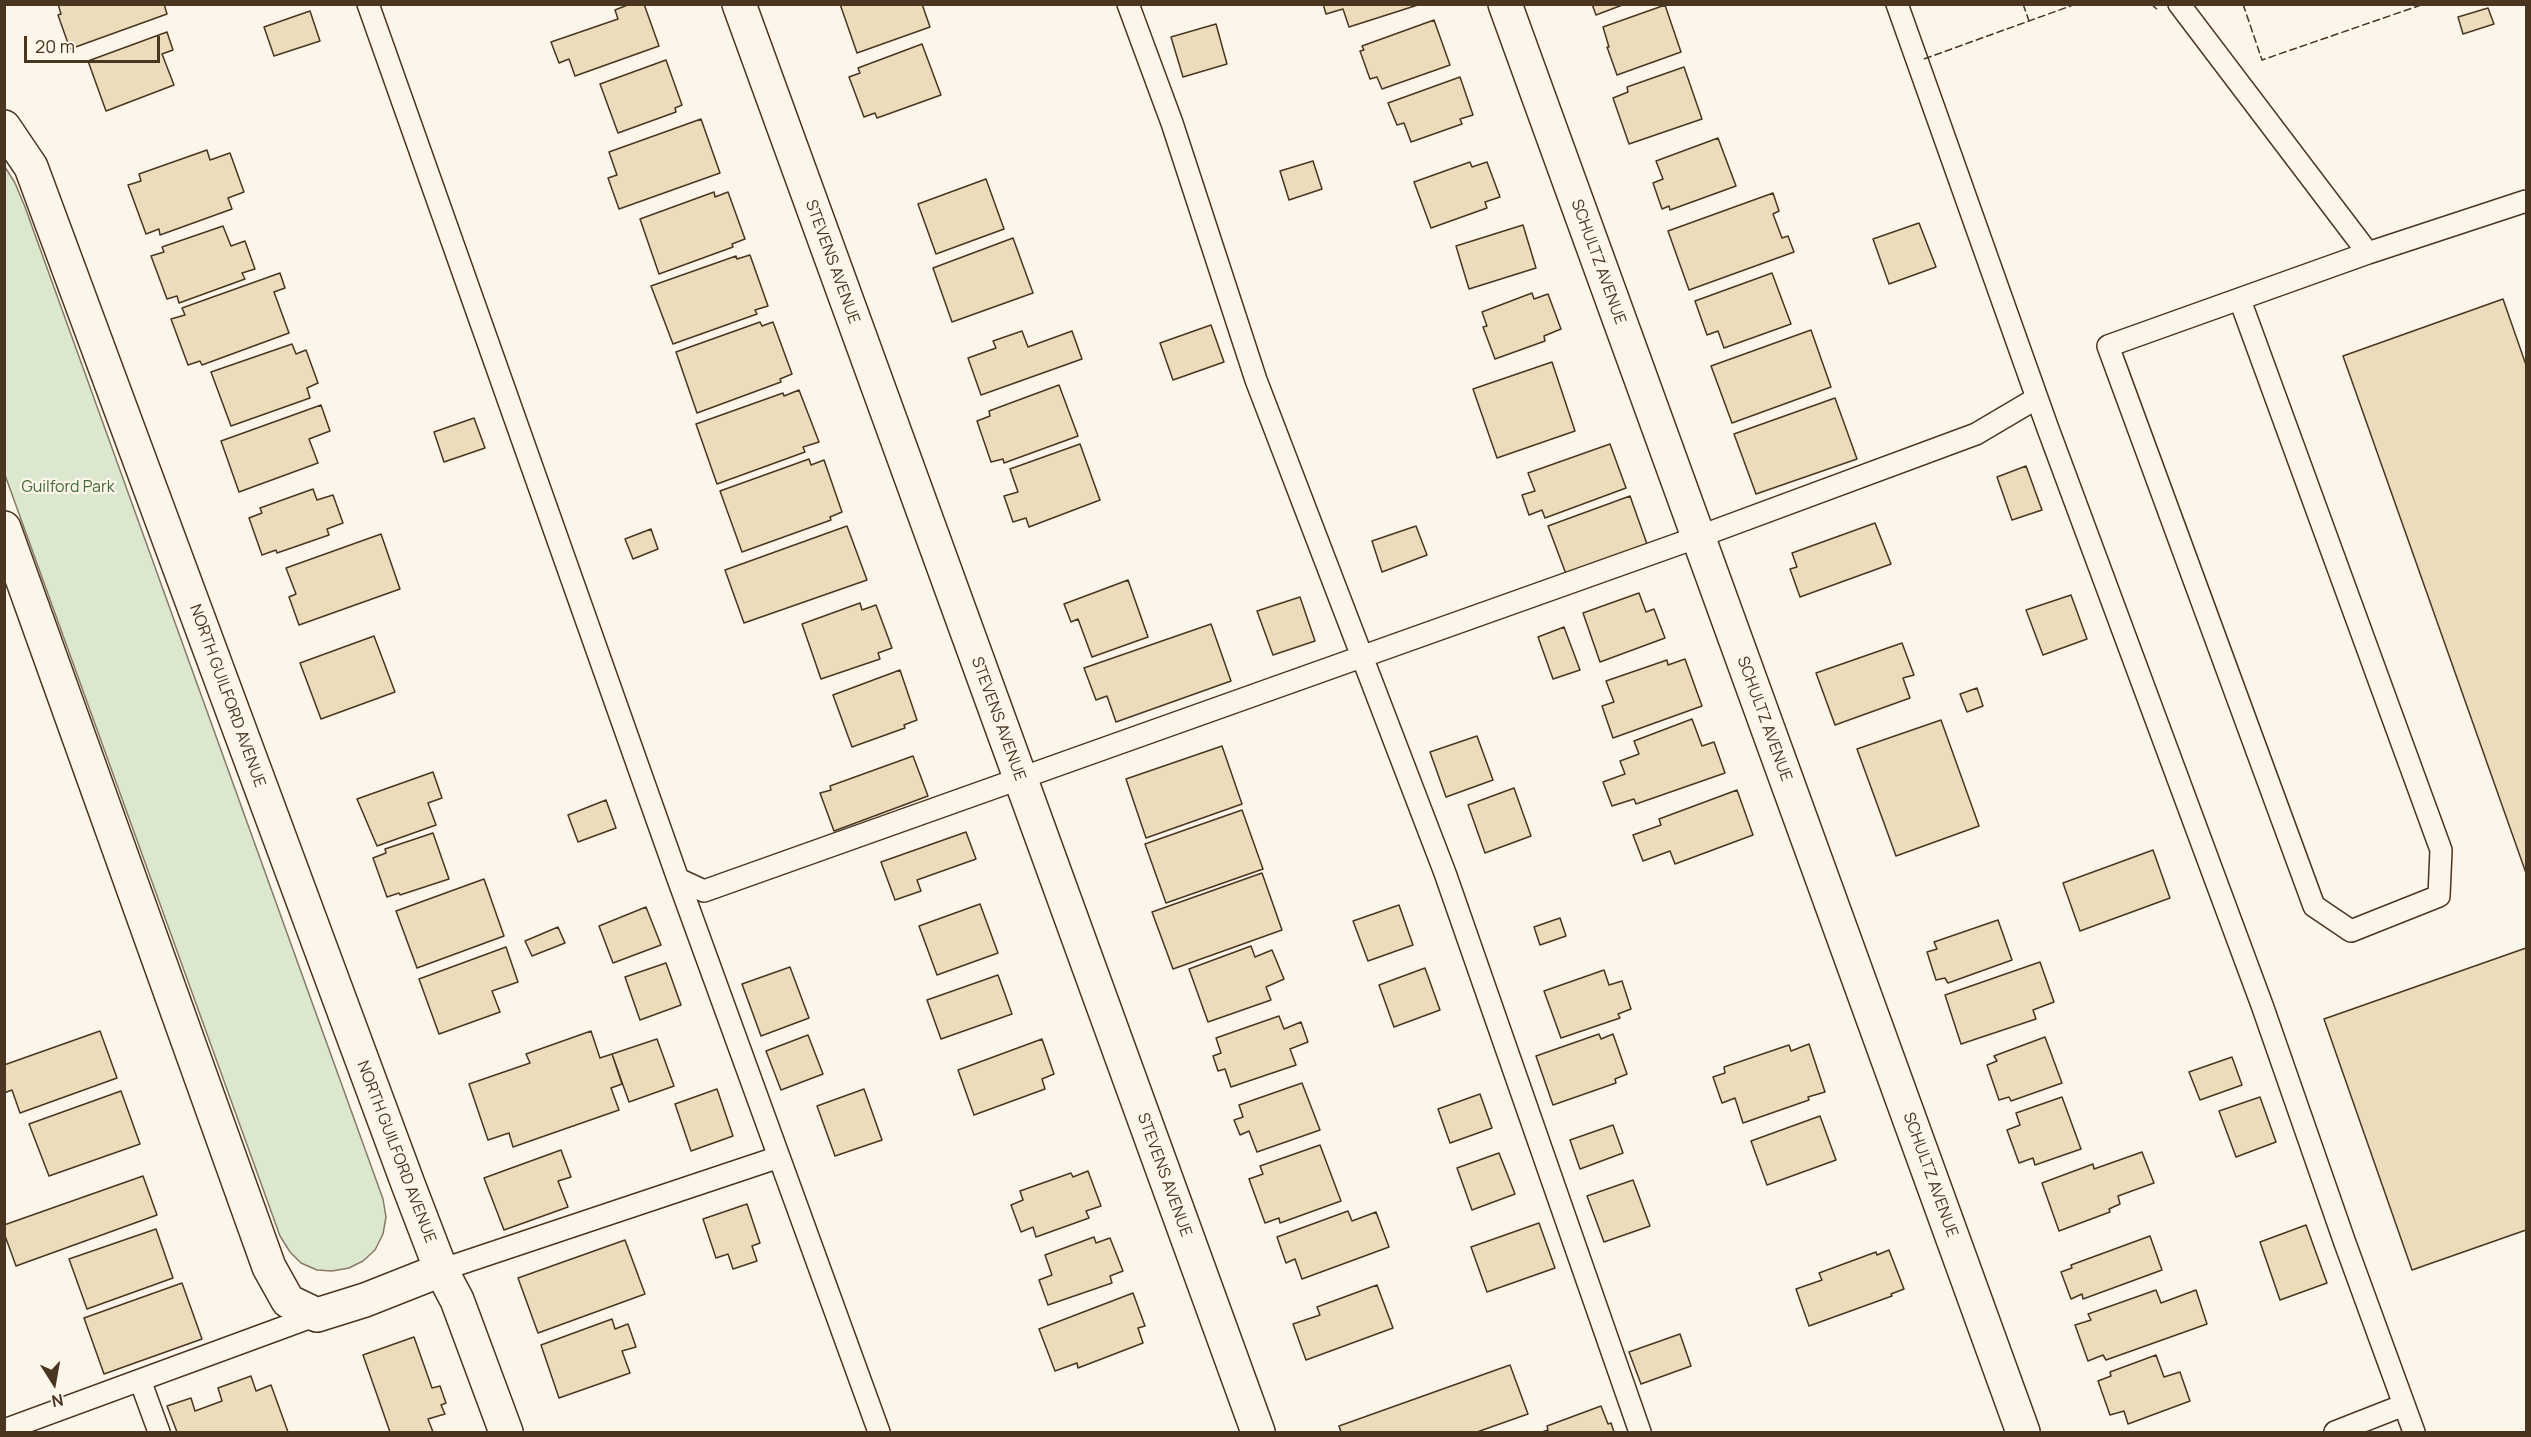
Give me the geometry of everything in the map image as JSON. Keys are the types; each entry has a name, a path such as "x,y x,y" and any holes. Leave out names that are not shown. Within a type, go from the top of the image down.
{"street":[{"name":"STEVENS AVENUE","path":"739,4 1258,1432"},
{"name":"SCHULTZ AVENUE","path":"1505,4 2023,1432"},
{"name":"NORTH GUILFORD AVENUE","path":"4,127 31,167 403,1173 441,1270 457,1300 506,1432"},
{"path":"4,528 269,1267 288,1301 317,1315 365,1300 441,1270"}],"lane":[{"path":"368,4 678,879 879,1432"},
{"path":"1128,4 1172,123 1256,380 1445,873 1640,1432"},
{"path":"1897,4 2037,398 2262,1005 2344,1243 2414,1432"},
{"path":"2179,4 2368,253"},
{"path":"2240,300 2441,850 2439,896 2351,931 2314,906 2108,346 2368,253 2526,201"},
{"path":"678,879 704,891 1020,780 1698,537 1976,434 2037,398"},
{"path":"441,1270 779,1157"},
{"path":"4,1430 317,1315"},
{"path":"140,1380 159,1432"},
{"path":"2335,1432 2404,1405"}],"green space":[{"name":"Guilford Park","path":"5,167 25,207 383,1199 386,1217 383,1234 375,1250 363,1261 349,1268 332,1271 317,1270 301,1263 290,1252 280,1236 5,475"}],"building":[{"path":"58,4 164,4 167,14 70,49 58,15 61,14"},
{"path":"630,4 644,4 659,46 575,76 569,59 559,63 551,42 618,19 615,10"},
{"path":"840,4 922,4 930,27 857,53"},
{"path":"1323,4 1421,4 1349,27 1343,9 1326,14"},
{"path":"1592,4 1625,4 1596,15"},
{"path":"1665,5 1681,52 1617,75 1603,27"},
{"path":"2488,8 2494,24 2463,34 2458,17"},
{"path":"310,11 320,41 274,56 264,27"},
{"path":"1434,20 1450,65 1382,89 1377,77 1370,79 1360,51 1364,50 1362,46"},
{"path":"1216,24 1227,64 1183,77 1171,37"},
{"path":"167,32 173,50 162,54 174,85 106,111 88,61"},
{"path":"922,44 941,95 877,118 875,113 864,117 849,77 860,73 858,68"},
{"path":"666,60 682,105 675,108 676,112 618,133 600,84"},
{"path":"1684,67 1702,119 1629,144 1613,98 1628,92 1627,87"},
{"path":"1460,77 1473,115 1460,119 1462,124 1411,142 1404,123 1397,125 1388,103"},
{"path":"701,119 720,173 619,209 608,178 617,175 609,152"},
{"path":"1718,138 1736,186 1670,210 1669,206 1662,209 1653,183 1663,179 1656,161"},
{"path":"207,150 210,160 230,153 244,192 228,198 232,209 160,235 159,229 146,234 128,185 141,181 139,174"},
{"path":"1313,161 1322,189 1289,200 1280,171"},
{"path":"1470,162 1472,167 1487,162 1500,197 1485,202 1487,208 1431,228 1414,182"},
{"path":"986,179 1004,229 936,254 918,204"},
{"path":"714,192 715,197 728,192 745,239 732,244 733,247 659,274 640,219"},
{"path":"1773,193 1779,211 1773,214 1782,238 1788,236 1794,252 1689,290 1668,231"},
{"path":"1919,223 1936,267 1889,284 1873,239"},
{"path":"1523,225 1536,268 1469,289 1456,246"},
{"path":"223,226 231,246 245,241 255,269 242,273 245,279 179,303 177,296 167,299 151,256 164,252 162,247"},
{"path":"1013,238 1033,293 952,322 933,268"},
{"path":"750,255 768,306 755,310 757,314 673,344 651,286 736,256 737,259"},
{"path":"280,273 285,288 274,292 289,333 202,365 200,361 188,365 171,319 185,315 182,308"},
{"path":"1772,273 1791,324 1724,348 1718,331 1707,335 1695,301"},
{"path":"1532,293 1534,299 1548,294 1561,329 1544,336 1545,341 1495,359 1483,327 1487,326 1482,312"},
{"path":"2503,299 2526,365 2526,873 2343,356"},
{"path":"760,322 762,326 773,322 792,374 780,379 781,382 697,413 676,352"},
{"path":"1211,325 1224,362 1173,380 1160,343"},
{"path":"1811,330 1831,387 1732,423 1711,366"},
{"path":"1022,331 1028,347 1072,331 1082,359 981,395 968,358 996,348 993,341"},
{"path":"292,344 296,354 306,350 318,383 307,388 310,398 231,426 211,372"},
{"path":"1552,362 1575,431 1497,458 1473,389"},
{"path":"1059,385 1078,436 1004,463 1003,459 991,462 977,421 990,416 989,411"},
{"path":"799,390 819,442 803,447 805,452 717,484 696,424 783,393 784,396"},
{"path":"1835,398 1857,459 1756,494 1734,434"},
{"path":"321,405 330,431 309,439 318,463 239,492 221,441"},
{"path":"474,418 485,448 444,462 434,432"},
{"path":"1080,444 1100,500 1029,527 1026,518 1013,522 1004,496 1018,492 1010,469"},
{"path":"1610,444 1626,488 1545,518 1542,510 1529,515 1522,495 1535,491 1528,473"},
{"path":"809,459 811,465 824,460 842,512 830,517 831,520 742,552 720,491"},
{"path":"2026,466 2042,510 2012,520 1997,477"},
{"path":"313,489 317,500 333,495 343,523 327,529 329,535 277,553 276,550 262,555 249,518 262,513 260,508"},
{"path":"1630,496 1647,544 1566,574 1548,526"},
{"path":"1875,523 1891,564 1800,597 1790,569 1797,567 1792,553"},
{"path":"847,526 867,580 744,623 725,570"},
{"path":"1416,526 1427,555 1382,572 1372,541"},
{"path":"651,529 658,549 633,559 625,539"},
{"path":"381,534 400,589 299,625 289,597 296,594 286,568"},
{"path":"1128,580 1148,637 1092,657 1078,619 1071,622 1064,604"},
{"path":"1639,593 1646,612 1654,609 1665,638 1600,662 1583,613"},
{"path":"2071,595 2087,639 2043,655 2026,610"},
{"path":"1300,597 1315,641 1273,655 1257,611"},
{"path":"860,603 862,610 876,605 892,648 878,653 880,659 821,679 802,624"},
{"path":"1211,624 1231,681 1116,722 1107,696 1096,700 1084,668"},
{"path":"1564,627 1580,670 1553,679 1538,637"},
{"path":"374,636 395,692 321,719 300,663"},
{"path":"1902,643 1914,675 1903,678 1910,698 1835,725 1816,673"},
{"path":"1685,659 1702,706 1613,738 1602,706 1614,702 1606,681 1667,660 1668,665"},
{"path":"900,670 917,720 904,725 905,728 852,747 833,695"},
{"path":"1977,688 1983,706 1967,712 1960,694"},
{"path":"1692,719 1702,746 1714,742 1725,773 1636,804 1634,799 1612,806 1603,782 1625,774 1620,761 1639,754 1634,741"},
{"path":"1941,720 1979,826 1896,856 1857,749"},
{"path":"1477,736 1493,780 1446,797 1430,752"},
{"path":"1222,746 1242,804 1146,838 1126,779"},
{"path":"913,756 928,796 834,831 820,793 831,790 830,786"},
{"path":"433,772 442,798 428,803 436,825 377,846 357,799"},
{"path":"1514,788 1531,836 1485,853 1468,805"},
{"path":"1737,790 1753,835 1675,864 1670,851 1643,861 1633,835 1661,825 1659,819"},
{"path":"606,800 616,828 578,842 568,815"},
{"path":"1242,810 1263,869 1166,903 1145,844"},
{"path":"966,832 976,859 917,880 921,891 895,900 881,862"},
{"path":"433,833 449,879 387,897 373,858 386,853 385,849"},
{"path":"2153,850 2170,898 2080,931 2063,883"},
{"path":"1262,873 1282,930 1173,969 1152,912"},
{"path":"484,879 504,936 417,968 396,911"},
{"path":"980,904 998,953 937,975 919,926"},
{"path":"1399,905 1413,945 1368,961 1353,921"},
{"path":"646,907 661,945 613,963 599,926"},
{"path":"1560,918 1566,936 1540,945 1534,927"},
{"path":"1998,920 2012,960 1948,983 1945,978 1936,980 1927,952 1937,949 1934,942"},
{"path":"558,927 565,943 532,956 525,941"},
{"path":"1251,946 1255,957 1272,950 1284,979 1266,987 1271,1000 1208,1022 1189,969"},
{"path":"506,947 518,982 492,991 500,1012 439,1034 419,979"},
{"path":"2526,948 2526,1230 2412,1270 2324,1019"},
{"path":"2040,962 2054,1002 2033,1010 2036,1019 1961,1044 1945,995"},
{"path":"666,963 681,1005 640,1020 625,977"},
{"path":"790,967 809,1018 761,1036 742,984"},
{"path":"1425,968 1440,1010 1394,1027 1379,985"},
{"path":"1604,970 1609,985 1622,981 1631,1009 1618,1014 1620,1018 1561,1038 1544,991"},
{"path":"998,975 1012,1014 941,1039 927,1000"},
{"path":"1279,1016 1284,1029 1301,1022 1308,1042 1290,1049 1296,1065 1231,1087 1225,1069 1218,1071 1213,1056 1221,1053 1216,1038"},
{"path":"100,1031 117,1078 20,1113 12,1090 4,1093 4,1065"},
{"path":"591,1031 600,1058 612,1054 622,1084 611,1088 619,1110 513,1147 509,1133 488,1140 469,1084 530,1063 526,1054"},
{"path":"1599,1034 1601,1039 1613,1034 1627,1074 1615,1079 1616,1083 1553,1105 1536,1056"},
{"path":"808,1035 823,1074 781,1090 766,1051"},
{"path":"2045,1037 2062,1083 2011,1101 2009,1097 1999,1100 1987,1065 1997,1061 1994,1056"},
{"path":"657,1039 674,1086 629,1102 612,1054"},
{"path":"1042,1039 1054,1074 1042,1079 1045,1089 974,1115 958,1070"},
{"path":"1809,1044 1825,1092 1808,1097 1809,1100 1743,1123 1735,1098 1722,1103 1713,1077 1725,1073 1724,1067 1789,1045 1791,1051"},
{"path":"2232,1057 2242,1085 2200,1100 2189,1072"},
{"path":"1302,1083 1320,1130 1257,1152 1249,1131 1240,1135 1234,1120 1243,1117 1239,1105"},
{"path":"717,1089 733,1136 691,1151 675,1104"},
{"path":"864,1089 882,1140 835,1156 817,1106"},
{"path":"121,1091 140,1144 49,1176 29,1124"},
{"path":"1480,1094 1492,1128 1450,1143 1438,1109"},
{"path":"2062,1097 2081,1149 2035,1165 2033,1158 2019,1163 2007,1130 2020,1125 2016,1113"},
{"path":"2260,1097 2276,1142 2236,1157 2219,1111"},
{"path":"1820,1116 1836,1160 1767,1185 1751,1141"},
{"path":"1613,1125 1623,1153 1580,1169 1570,1140"},
{"path":"1320,1145 1341,1201 1280,1223 1279,1218 1265,1223 1249,1179 1263,1174 1260,1166"},
{"path":"561,1150 571,1177 558,1181 568,1207 504,1230 484,1178"},
{"path":"2142,1152 2154,1183 2118,1196 2120,1204 2109,1209 2110,1212 2059,1231 2042,1183 2093,1164 2094,1169"},
{"path":"1499,1153 1515,1194 1472,1210 1457,1168"},
{"path":"1088,1171 1101,1206 1086,1211 1089,1218 1036,1237 1033,1227 1021,1232 1011,1205 1023,1200 1020,1191 1071,1173 1073,1177"},
{"path":"143,1176 157,1215 16,1266 4,1233 4,1225"},
{"path":"1633,1180 1650,1226 1604,1242 1587,1196"},
{"path":"747,1204 760,1243 752,1246 757,1261 733,1269 728,1254 716,1258 703,1219"},
{"path":"1348,1211 1352,1221 1376,1212 1389,1247 1302,1279 1295,1259 1286,1263 1277,1237"},
{"path":"1539,1223 1555,1268 1487,1292 1471,1247"},
{"path":"2306,1225 2327,1283 2280,1300 2260,1242"},
{"path":"156,1229 173,1278 87,1309 69,1259"},
{"path":"2150,1236 2162,1270 2083,1299 2082,1294 2071,1299 2061,1272 2072,1268 2071,1265"},
{"path":"1094,1237 1096,1243 1110,1238 1123,1271 1110,1276 1112,1283 1048,1305 1039,1280 1052,1275 1045,1255"},
{"path":"625,1240 645,1294 538,1333 518,1278"},
{"path":"1889,1250 1904,1289 1891,1294 1892,1296 1809,1326 1796,1289 1822,1280 1819,1273 1876,1252 1877,1255"},
{"path":"182,1283 202,1339 104,1374 84,1318"},
{"path":"1377,1285 1393,1328 1306,1360 1293,1324 1320,1315 1317,1307"},
{"path":"2156,1290 2161,1303 2196,1290 2207,1324 2106,1360 2103,1355 2088,1361 2075,1325 2091,1320 2088,1314"},
{"path":"1133,1293 1145,1326 1138,1328 1143,1343 1078,1368 1077,1363 1055,1371 1039,1329"},
{"path":"612,1319 615,1329 628,1324 636,1347 622,1351 630,1373 559,1398 541,1345"},
{"path":"1680,1334 1691,1366 1641,1384 1629,1352"},
{"path":"414,1337 432,1388 440,1386 446,1403 441,1405 445,1414 428,1419 433,1432 390,1432 363,1355"},
{"path":"2156,1355 2164,1377 2180,1372 2190,1401 2128,1424 2124,1411 2110,1415 2098,1381 2111,1376 2110,1372"},
{"path":"1510,1365 1528,1414 1477,1432 1341,1432 1339,1426"},
{"path":"251,1376 256,1391 271,1385 288,1432 177,1432 167,1406 191,1398 195,1411 222,1401 218,1388"},
{"path":"1601,1406 1614,1432 1542,1432 1548,1430 1547,1426"}],"fence":[{"path":"2023,4 2029,21"},
{"path":"1924,59 2076,4"},
{"path":"2151,4 2159,11"},
{"path":"2243,4 2262,60 2424,4"}]}
